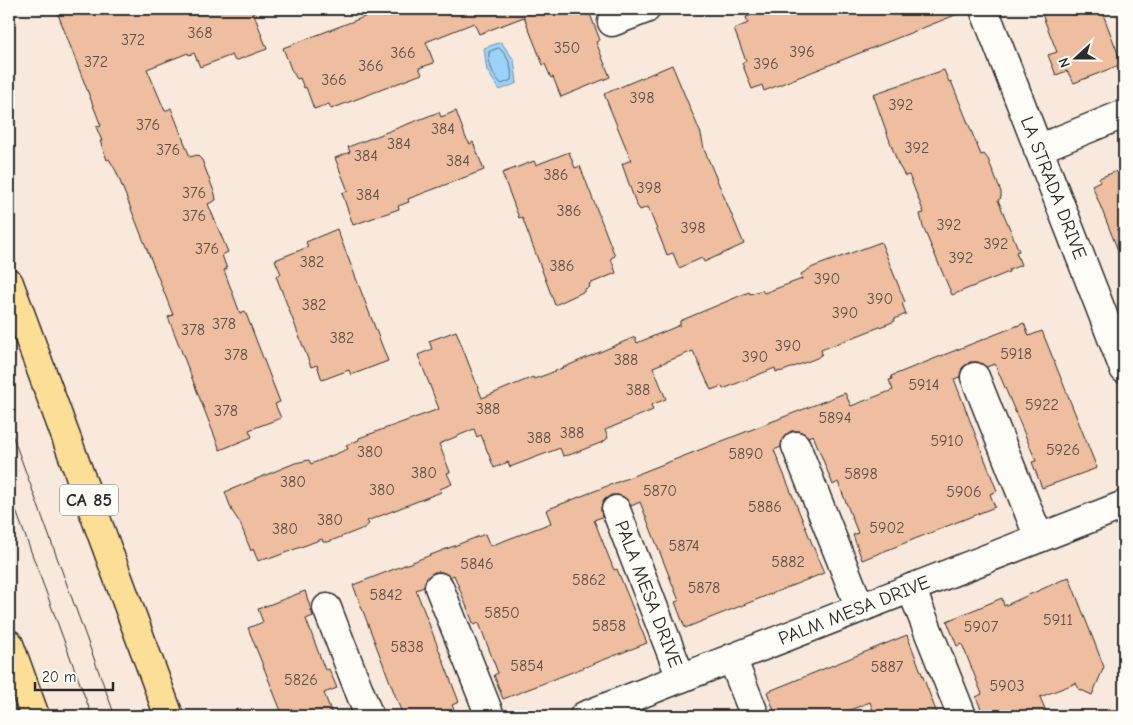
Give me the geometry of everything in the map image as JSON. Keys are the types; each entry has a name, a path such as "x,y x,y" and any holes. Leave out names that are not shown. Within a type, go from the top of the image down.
{"highway":[{"name":"CA 85","path":"9,284 169,716"},
{"path":"9,644 35,716"}],"street":[{"path":"612,22 646,9"},
{"name":"LA STRADA DRIVE","path":"984,9 1124,368"},
{"path":"1038,148 1124,114"},
{"path":"975,378 1039,538"},
{"path":"796,446 860,608"},
{"name":"PALM MESA DRIVE","path":"584,716 1124,505"},
{"name":"PALA MESA DRIVE","path":"616,510 681,678"},
{"path":"439,588 490,716"},
{"path":"911,588 962,716"},
{"path":"327,608 368,716"},
{"path":"732,658 755,716"}],"water":[{"path":"501,42 514,60 517,83 500,90 487,71 484,48"}],"building":[{"path":"56,9 252,9 267,49 235,61 232,55 200,67 194,53 189,55 188,53 147,69 165,111 171,108 190,157 197,155 202,160 216,200 208,204 228,252 222,255 227,269 224,270 240,313 245,311 280,402 275,404 281,418 249,430 252,437 220,450 168,317 173,315 116,171 109,159 107,160 96,127 101,126"},
{"path":"385,9 588,9 600,40 596,42 610,77 561,97 553,77 551,78 545,64 543,65 524,17 479,34 474,23 426,42 434,63 419,68 422,74 331,109 329,104 314,109 306,87 304,88 300,78 297,79 291,69 283,48"},
{"path":"768,9 968,10 764,91 762,85 752,89 742,63 746,61 734,29 748,23 746,17"},
{"path":"1040,9 1101,9 1122,64 1074,83 1067,71 1056,75 1048,55 1057,52"},
{"path":"672,65 701,134 704,149 744,244 704,262 702,258 679,268 673,253 667,255 648,207 640,210 636,204 622,164 631,160 604,94"},
{"path":"944,70 949,82 951,81 981,155 984,154 988,159 1001,192 1001,198 998,200 1019,251 1016,252 1021,265 1009,270 1009,272 952,295 923,227 920,214 924,213 909,175 905,176 898,164 873,94"},
{"path":"456,111 466,138 470,144 473,142 484,170 408,199 409,202 398,206 399,209 353,225 342,193 348,191 335,158 350,152 348,147 439,112 441,117"},
{"path":"569,152 575,168 580,166 615,256 611,258 616,273 589,284 590,287 585,289 585,291 555,305 522,217 519,218 502,173 534,161 536,165"},
{"path":"1117,171 1118,173 1124,171 1123,263 1092,185 1100,181 1099,178"},
{"path":"337,229 388,361 351,375 349,370 322,380 317,365 311,367 276,276 281,274 275,260 308,247 306,242"},
{"path":"881,242 905,302 902,303 906,314 894,319 895,321 821,350 822,354 817,358 783,371 776,372 775,368 723,389 722,386 711,390 693,351 653,367 666,399 651,405 653,410 605,430 608,438 603,442 569,455 563,456 560,448 510,467 508,462 494,468 481,435 477,437 474,429 439,444 450,472 447,473 452,484 440,489 441,492 367,521 369,524 364,528 328,542 323,542 322,539 269,559 268,557 258,561 253,549 251,551 240,523 232,511 225,492 295,463 309,460 311,464 348,449 346,445 359,440 359,438 439,409 418,355 432,349 429,341 456,331 482,398 533,377 534,379 548,374 635,337 637,343 680,325 680,321 749,292 750,294 762,290 764,293 802,279 801,274 813,267"},
{"path":"1024,323 1029,336 1042,331 1097,468 1042,488 1032,462 1036,461 995,364 986,367 978,362 970,362 962,368 960,377 954,379 997,491 990,494 995,507 862,560 853,535 858,533 838,482 833,485 813,435 808,437 799,431 791,431 784,437 781,447 774,450 824,573 685,628 675,602 679,601 640,502 631,506 625,498 611,495 604,500 601,507 602,517 594,520 614,570 617,569 647,643 503,699 494,675 498,673 479,623 474,625 454,575 450,577 442,572 434,572 427,578 424,587 416,590 459,702 452,705 457,716 403,716 353,585 485,534 490,546 551,523 546,510 845,393 851,406 893,390 889,380 892,379 891,376"},
{"path":"1069,577 1104,667 1092,695 1079,689 1076,683 1040,697 1048,716 984,716 976,697 982,694 962,644 957,646 947,621 1002,598 1004,606"},
{"path":"305,591 313,616 306,619 325,670 329,669 337,688 324,693 333,716 283,716 248,628 263,622 258,609"},
{"path":"907,635 938,716 875,716 870,702 835,716 776,716 767,692"}],"tram line":[{"path":"9,426 115,716"},
{"path":"9,492 92,716"}]}
